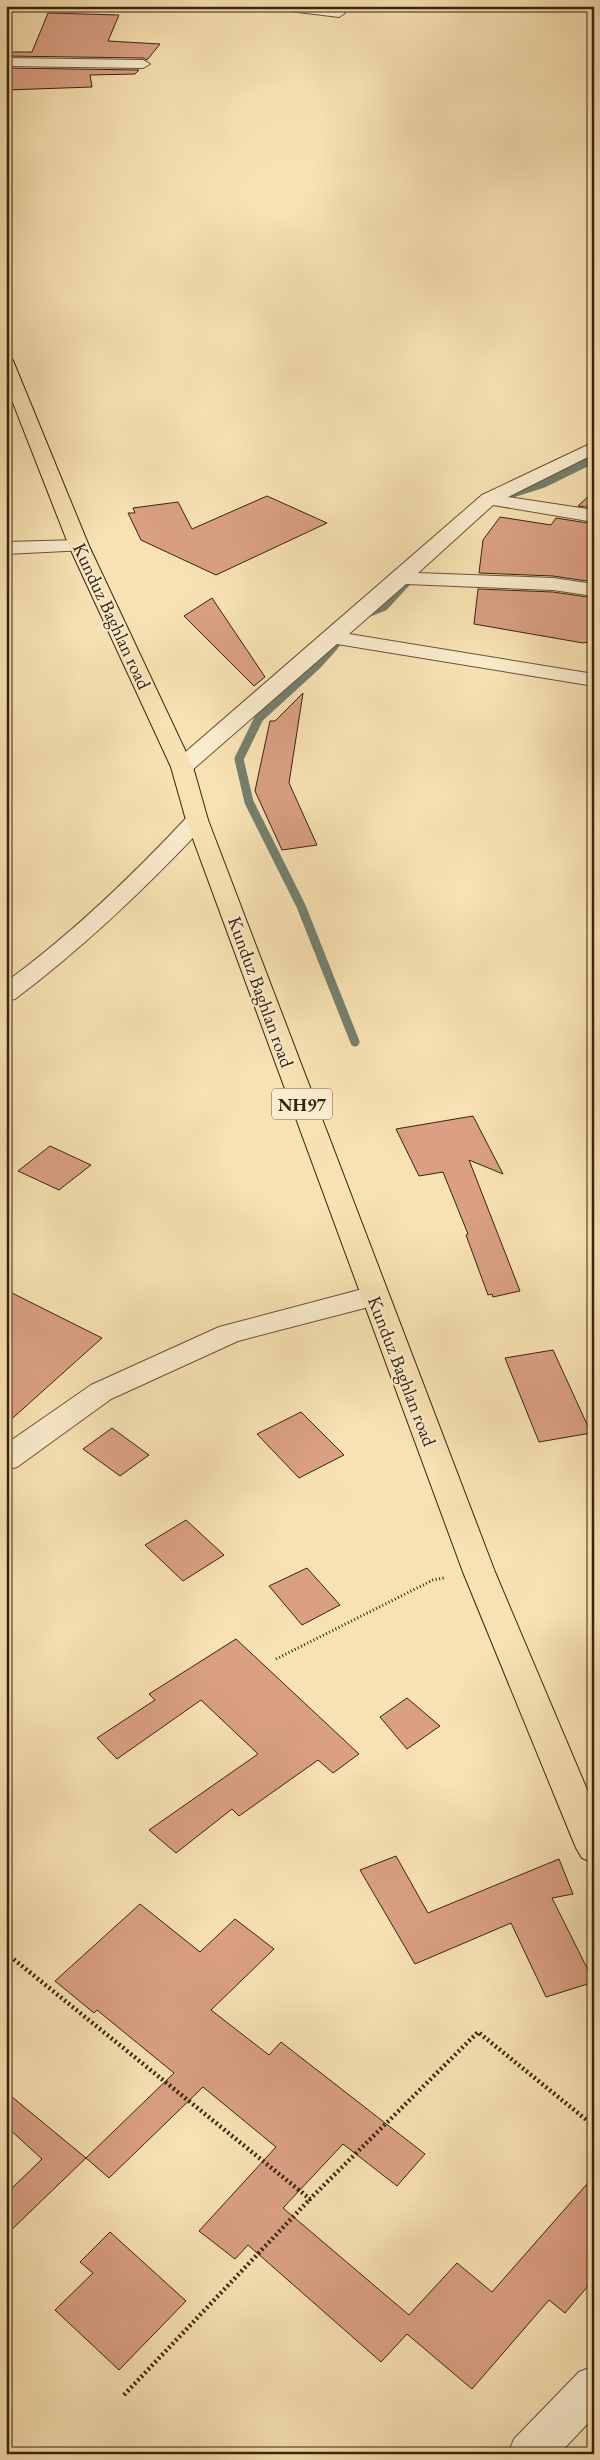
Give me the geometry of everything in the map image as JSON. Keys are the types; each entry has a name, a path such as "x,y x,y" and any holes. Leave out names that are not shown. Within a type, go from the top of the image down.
{"highway":[{"name":"Kunduz Baghlan road","path":"6,364 79,546 182,767 197,820 479,1572 594,1848"}],"street":[{"path":"281,6 339,13"},
{"path":"6,62 143,64"},
{"path":"182,767 401,578 489,498 594,447"},
{"path":"489,498 594,516"},
{"path":"6,548 79,546"},
{"path":"401,578 553,584 594,590"},
{"path":"332,637 594,680"},
{"path":"6,994 46,966 166,853 197,820"},
{"path":"6,1459 102,1392 228,1334 374,1296"},
{"path":"529,2454 594,2387"}],"path":[{"path":"276,1659 433,1580 479,1572"},
{"path":"6,1953 310,2199"},
{"path":"124,2395 310,2199 478,2032 594,2126"}],"building":[{"path":"48,13 119,15 108,41 160,44 147,60 143,58 6,56 6,52 32,52"},
{"path":"6,68 139,70 135,74 90,75 92,87 6,90"},
{"path":"594,491 594,508 578,506"},
{"path":"267,496 327,523 216,575 141,540 128,513 135,513 133,508 178,502 192,529"},
{"path":"500,517 551,525 556,518 594,524 594,582 553,576 479,573 483,540"},
{"path":"478,589 553,592 594,598 594,629 589,642 583,643 474,624"},
{"path":"212,598 265,677 254,686 184,616"},
{"path":"303,693 289,783 317,845 282,850 255,791 270,721 275,721"},
{"path":"473,1116 503,1174 469,1160 520,1291 493,1297 492,1294 488,1295 466,1235 468,1234 443,1172 419,1176 396,1129"},
{"path":"50,1146 91,1165 59,1190 18,1171"},
{"path":"6,1290 102,1338 6,1424"},
{"path":"553,1350 591,1433 539,1442 505,1358"},
{"path":"301,1412 344,1455 299,1478 257,1434"},
{"path":"112,1428 149,1455 120,1476 83,1449"},
{"path":"186,1520 224,1555 183,1581 145,1545"},
{"path":"307,1568 340,1605 302,1625 269,1586"},
{"path":"236,1639 359,1754 333,1773 318,1760 239,1816 232,1809 176,1853 149,1830 258,1754 201,1700 117,1759 97,1738 155,1700 149,1694"},
{"path":"407,1698 440,1726 407,1749 380,1717"},
{"path":"396,1856 428,1913 559,1859 573,1894 552,1898 594,1982 546,1997 511,1923 415,1964 360,1870"},
{"path":"140,1904 200,1952 235,1919 274,1949 211,2010 269,2055 281,2042 425,2154 397,2186 343,2144 283,2208 409,2315 457,2263 492,2292 594,2176 594,2279 565,2313 549,2300 472,2389 407,2334 381,2362 248,2245 235,2259 199,2231 276,2147 203,2087 109,2178 86,2158 174,2073 97,2010 94,2013 55,1981"},
{"path":"6,2092 86,2158 6,2235 6,2194 42,2159 6,2126"},
{"path":"110,2232 186,2301 119,2370 55,2310 93,2273 80,2262"}],"waterway":[{"path":"508,495 543,484 594,459"},
{"path":"363,615 384,607 409,580"},
{"path":"333,647 342,637"},
{"path":"334,646 317,665 259,718 239,759 249,802 301,906 355,1042"}]}
